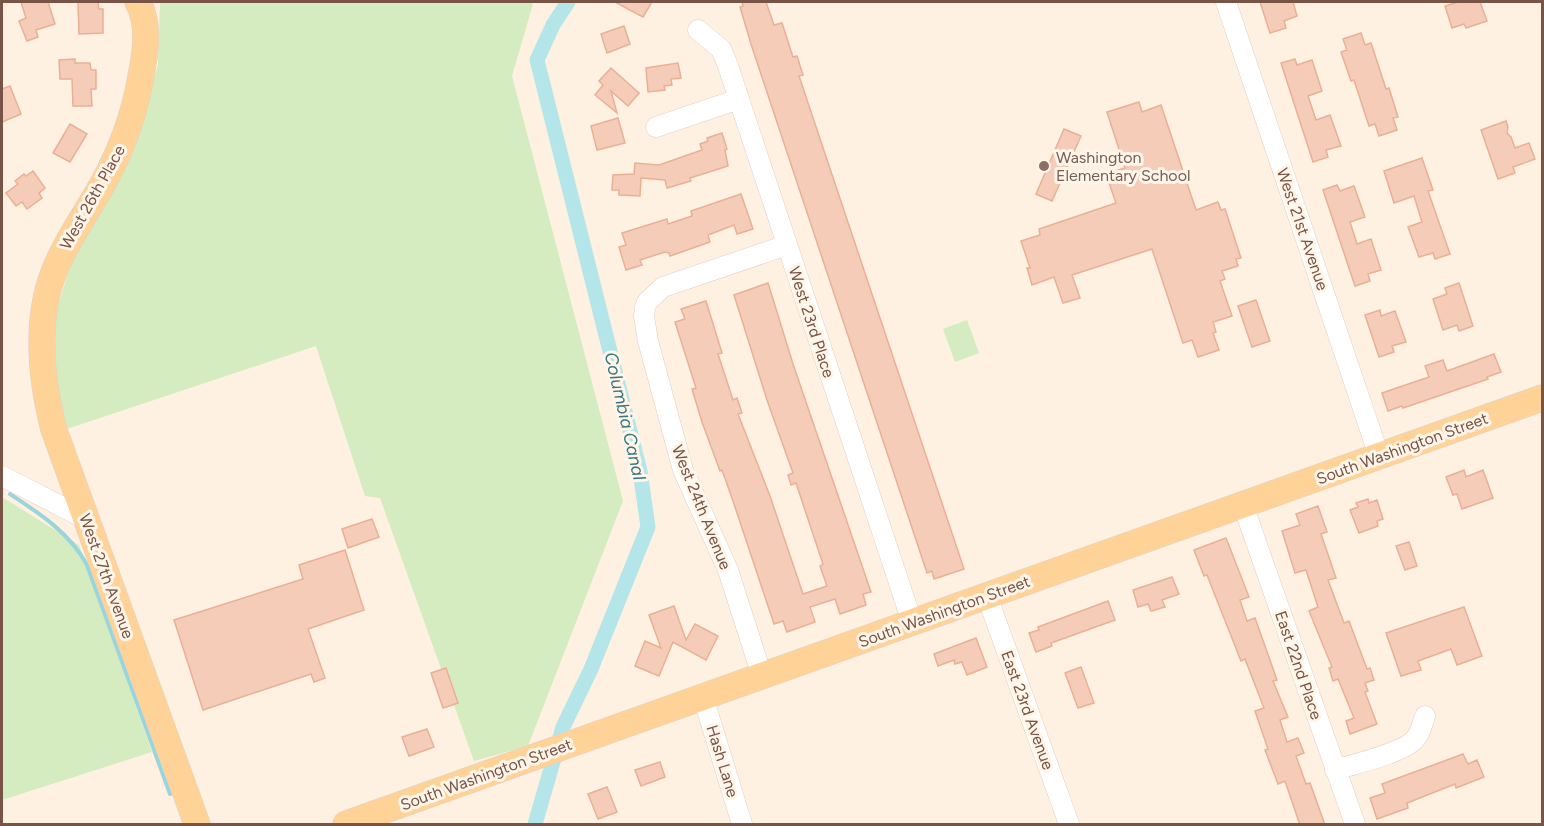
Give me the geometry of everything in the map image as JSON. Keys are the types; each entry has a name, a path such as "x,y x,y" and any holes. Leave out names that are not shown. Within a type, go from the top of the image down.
{"main road":[{"name":"West 26th Place","path":"42,323 46,298 62,253 109,174 135,110 146,36 142,9 138,2"},
{"name":"West 27th Avenue","path":"42,323 42,373 48,407 86,519 197,825"},
{"name":"South Washington Street","path":"346,825 1542,398"}],"street":[{"name":"West 21st Avenue","path":"1226,2 1379,456"},
{"name":"West 23rd Place","path":"698,30 721,50 739,99 912,622"},
{"path":"656,127 739,99"},
{"name":"West 24th Avenue","path":"762,676 728,570 683,470 648,341 644,316 647,302 663,287 787,245"},
{"path":"2,476 86,519"},
{"name":"East 22nd Place","path":"1243,505 1355,825"},
{"name":"East 23rd Avenue","path":"987,596 1069,825"},
{"name":"Hash Lane","path":"703,697 742,825"},
{"path":"1335,770 1399,749 1413,742 1420,732 1425,716"}],"green space":[{"path":"160,2 529,2 533,4 512,76 623,501 528,746 474,761 380,498 365,496 316,346 67,429 55,385 54,319 73,257 111,192 137,139 158,64"},
{"path":"967,320 979,353 955,362 943,329"},
{"path":"2,497 79,545 152,752 2,800"}],"building":[{"path":"21,2 48,2 55,24 36,30 38,37 27,41 19,21 26,18"},
{"path":"78,2 98,2 99,9 103,9 103,33 79,34"},
{"path":"615,2 652,2 643,17"},
{"path":"742,2 766,2 774,25 782,23 793,57 797,56 803,75 799,76 964,569 934,579 932,571 927,573 751,44 740,7 743,6"},
{"path":"1260,2 1293,2 1297,16 1284,21 1286,28 1270,33"},
{"path":"1458,2 1480,2 1487,21 1466,28 1464,24 1452,28 1445,6"},
{"path":"624,26 630,44 607,53 601,34"},
{"path":"1361,33 1365,45 1371,43 1398,117 1393,118 1397,130 1379,136 1375,124 1369,126 1354,80 1351,81 1341,52 1347,50 1343,39"},
{"path":"75,59 75,63 90,63 91,70 96,70 96,89 91,89 92,106 73,106 72,79 60,79 59,60"},
{"path":"1295,59 1297,65 1312,60 1322,91 1308,96 1316,120 1330,115 1341,146 1326,150 1328,157 1313,162 1281,63"},
{"path":"678,63 681,78 671,79 672,85 664,86 665,90 648,92 646,68"},
{"path":"611,68 639,93 628,106 611,91 617,113 595,95 603,85 599,81"},
{"path":"10,86 21,114 2,122 2,89"},
{"path":"1139,102 1142,112 1161,105 1196,210 1218,202 1221,210 1225,209 1241,258 1236,259 1238,266 1222,271 1225,279 1220,281 1232,316 1213,322 1216,332 1213,333 1219,350 1198,357 1192,340 1183,343 1152,249 1072,275 1080,298 1063,303 1054,277 1032,285 1027,268 1030,268 1021,241 1040,235 1039,229 1116,203 1106,174 1125,168 1107,112"},
{"path":"618,118 625,143 597,150 591,126"},
{"path":"1506,121 1507,133 1515,148 1529,143 1535,159 1513,167 1515,173 1498,179 1481,130"},
{"path":"70,124 87,134 70,162 53,153"},
{"path":"1064,129 1081,136 1052,201 1036,194"},
{"path":"722,133 727,149 725,150 728,166 667,188 665,180 641,178 640,196 619,195 619,190 612,190 613,175 634,174 635,163 659,165 702,150 700,144 708,141 707,138"},
{"path":"1422,158 1433,190 1428,191 1450,254 1435,259 1433,253 1419,257 1408,227 1422,222 1414,196 1394,203 1384,171"},
{"path":"33,171 45,188 39,193 42,198 27,209 22,202 16,206 6,193 18,184 15,181"},
{"path":"1337,185 1340,191 1354,186 1365,217 1350,222 1357,244 1371,239 1381,270 1368,274 1370,281 1355,286 1323,190"},
{"path":"741,194 753,229 737,234 734,225 708,235 710,242 670,256 665,252 640,260 642,265 626,270 619,247 626,245 622,233 667,219 668,224 692,216 691,211"},
{"path":"768,283 793,364 871,592 863,594 866,605 840,614 835,599 810,607 815,622 787,632 783,621 774,624 722,470 720,471 702,422 692,389 696,388 675,322 685,319 681,309 706,301 722,353 718,354 733,400 737,398 742,413 738,414 770,496 803,594 827,586 820,566 823,564 796,483 791,485 788,475 793,473 734,295"},
{"path":"1459,283 1473,326 1459,331 1457,325 1443,330 1433,299 1447,294 1445,288"},
{"path":"1256,300 1270,341 1252,347 1238,306"},
{"path":"1380,310 1381,316 1395,311 1406,342 1392,346 1394,352 1379,357 1365,315"},
{"path":"1494,354 1501,372 1487,377 1488,379 1388,411 1382,393 1429,377 1425,366 1443,360 1447,371"},
{"path":"1464,470 1466,477 1483,470 1493,498 1462,509 1457,494 1453,495 1446,477"},
{"path":"1368,499 1369,503 1377,500 1383,519 1377,521 1378,526 1359,533 1350,510 1358,507 1356,503"},
{"path":"1318,506 1327,532 1321,534 1336,578 1328,580 1344,623 1349,621 1367,669 1370,668 1374,680 1365,683 1368,691 1365,692 1377,724 1350,734 1346,721 1354,718 1338,679 1333,681 1329,668 1332,667 1309,611 1318,607 1306,570 1295,573 1282,531 1300,525 1296,514"},
{"path":"372,519 379,537 348,548 342,529"},
{"path":"1226,538 1249,597 1240,600 1247,621 1255,618 1277,680 1273,681 1288,717 1280,720 1287,742 1298,738 1304,753 1296,756 1306,784 1310,783 1325,825 1300,825 1285,781 1278,784 1265,750 1268,749 1255,711 1264,708 1245,659 1241,661 1207,575 1204,576 1194,550"},
{"path":"1409,542 1417,566 1405,570 1396,546"},
{"path":"345,550 364,610 308,629 325,678 314,682 311,674 203,710 174,620 303,579 299,565"},
{"path":"1172,577 1179,594 1162,600 1165,607 1151,611 1148,604 1138,607 1133,590"},
{"path":"1108,601 1115,620 1051,643 1052,646 1036,652 1029,633 1039,630 1038,627"},
{"path":"674,606 686,640 695,624 718,636 706,660 673,642 659,676 635,666 645,641 661,648 649,615"},
{"path":"1464,607 1482,656 1457,665 1451,649 1418,661 1421,670 1401,676 1386,633"},
{"path":"976,638 987,667 967,675 962,662 955,664 954,660 938,666 934,654"},
{"path":"1081,667 1094,703 1078,708 1065,673"},
{"path":"446,668 458,703 443,708 431,673"},
{"path":"427,729 434,747 409,756 402,737"},
{"path":"1463,754 1468,764 1477,760 1484,777 1456,788 1455,784 1407,803 1408,808 1377,819 1370,798 1385,793 1382,784"},
{"path":"660,762 665,777 641,786 635,770"},
{"path":"607,787 617,812 598,819 588,794"}],"waterway":[{"name":"Columbia Canal","path":"535,824 563,727 591,669 648,527 640,471 537,60 553,25 568,2"},
{"path":"10,494 43,516 63,533 87,565 170,794"}],"place":[{"name":"Washington Elementary School","path":"1044,166"}]}
